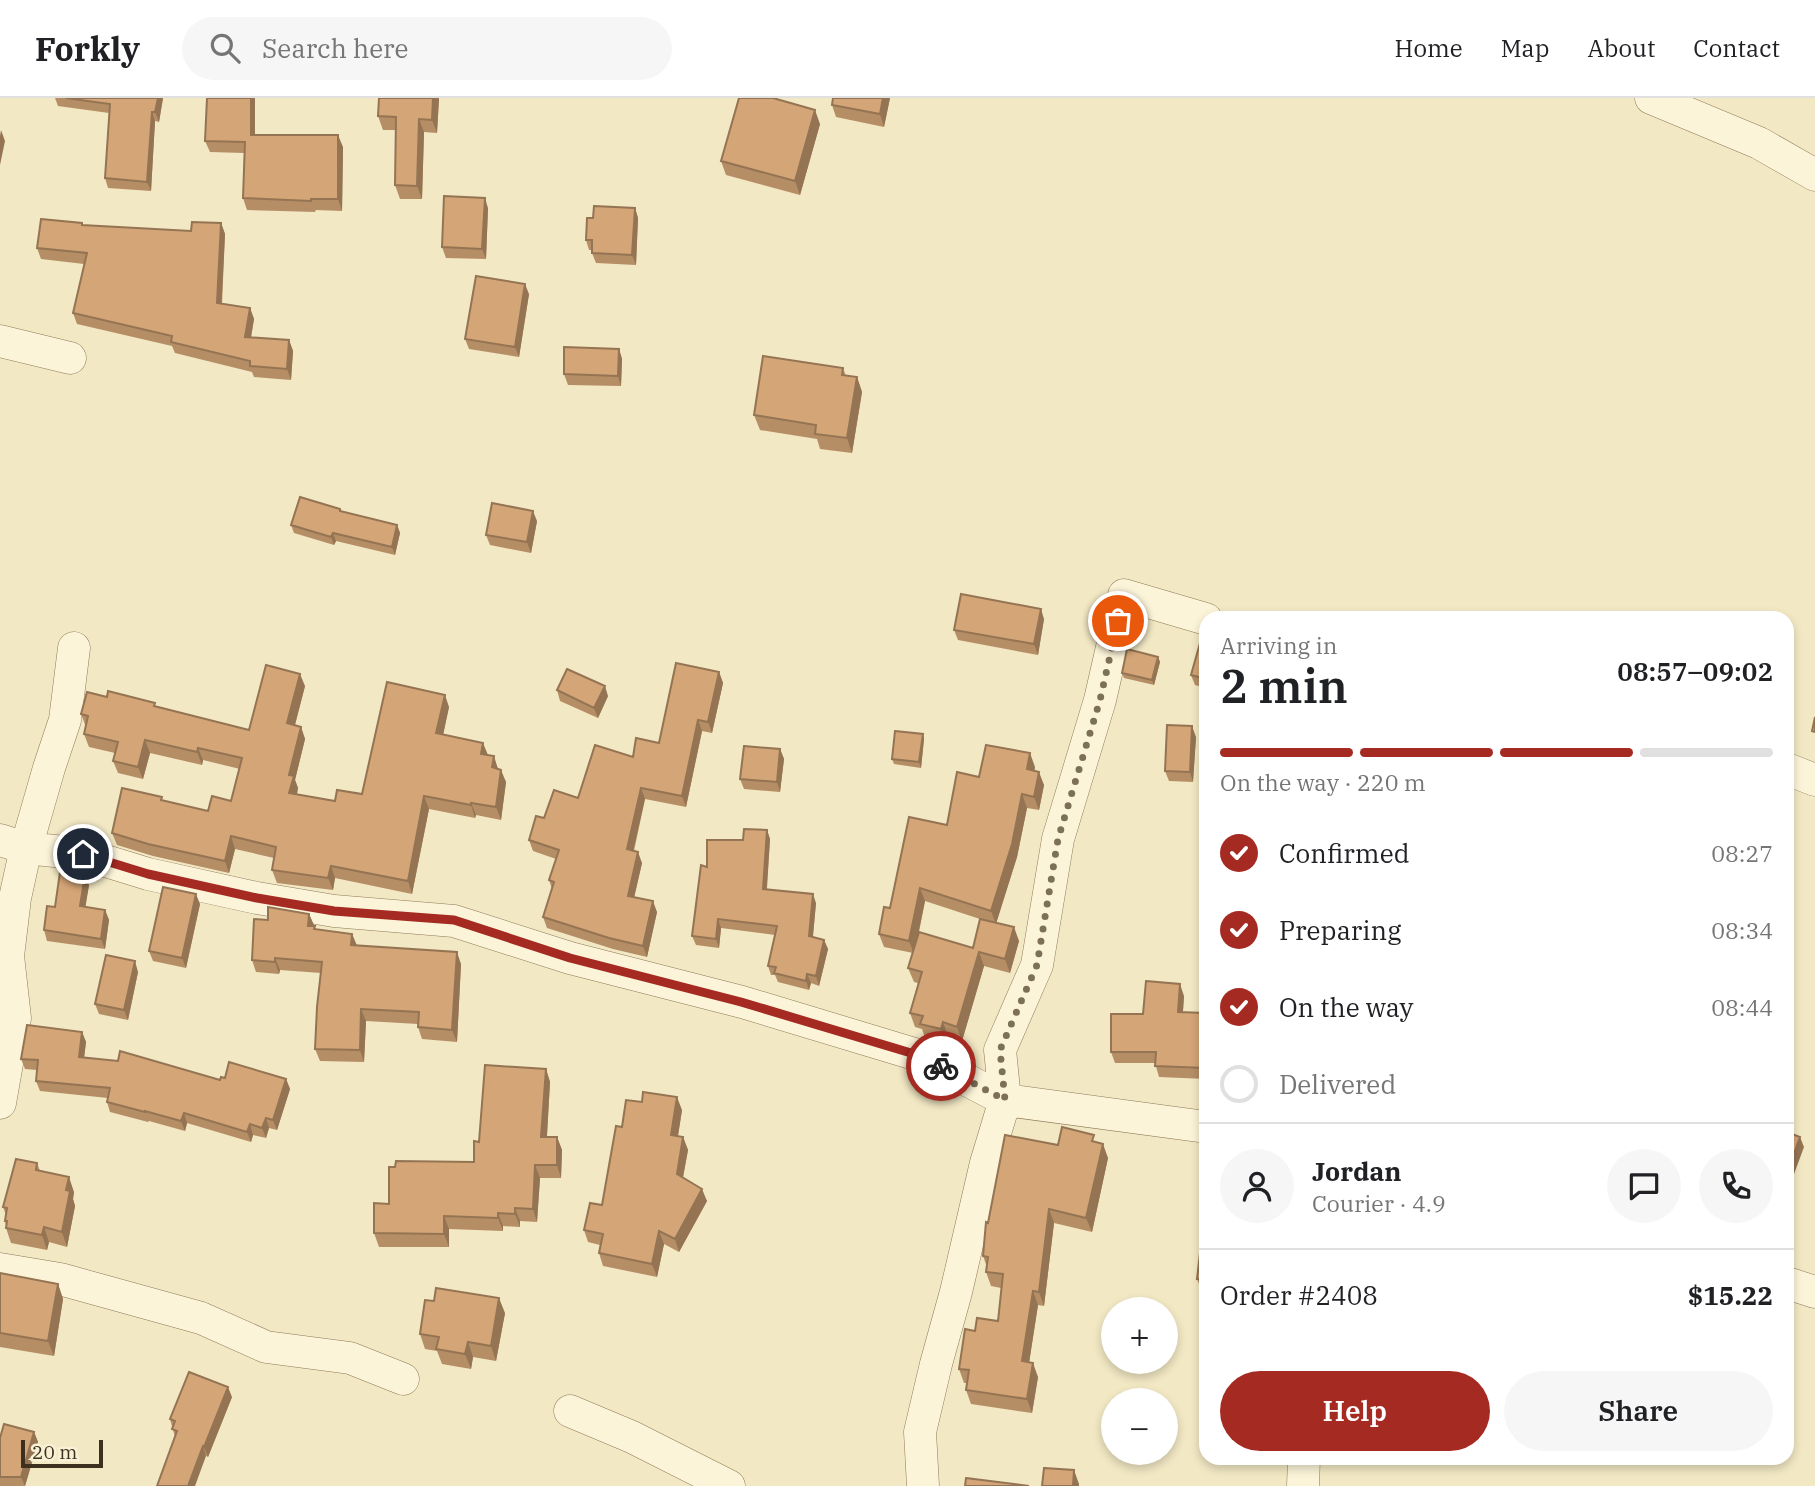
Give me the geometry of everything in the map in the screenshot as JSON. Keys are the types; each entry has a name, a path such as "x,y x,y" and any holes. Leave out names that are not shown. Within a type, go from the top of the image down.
{"street":[{"path":"1651,98 1759,143 1815,175"},
{"path":"0,341 70,358"},
{"path":"923,1486 920,1432 986,1163 1005,1100 1000,1050 1037,965 1058,839 1100,700 1124,595 1199,617"},
{"path":"0,1103 15,1018 8,956 15,898 13,844 49,768 65,720 74,648"},
{"path":"1794,772 1815,780"},
{"path":"13,844 83,854 162,877 257,898 334,911 454,920 570,958 741,1002 921,1056 1005,1100 1199,1126"},
{"path":"0,1269 60,1279 201,1318 267,1347 350,1358 403,1380"},
{"path":"1794,1285 1815,1292"},
{"path":"570,1411 632,1437 729,1486"},
{"path":"1303,1486 1304,1465"}],"building":[{"path":"66,98 158,98 155,112 152,112 147,182 105,178 110,104"},
{"path":"207,98 251,98 251,135 338,135 338,199 311,201 243,198 245,142 205,141"},
{"path":"379,98 433,98 432,120 419,119 417,186 395,185 396,117 378,116"},
{"path":"739,98 773,98 815,110 795,181 721,161"},
{"path":"833,98 883,98 880,114 832,105"},
{"path":"444,196 485,198 482,249 442,247"},
{"path":"594,206 635,208 632,255 592,253 592,240 586,240 587,218 593,218"},
{"path":"41,219 82,225 191,231 192,222 221,223 217,303 250,308 245,337 289,340 287,369 250,366 250,361 171,342 172,336 73,313 87,253 37,248"},
{"path":"476,276 525,284 515,347 465,339"},
{"path":"564,347 619,349 618,376 564,374"},
{"path":"763,356 843,368 842,375 857,377 847,438 815,434 816,425 754,415"},
{"path":"300,497 340,511 397,525 392,547 333,533 331,537 291,525"},
{"path":"492,503 533,511 527,542 486,535"},
{"path":"961,594 1041,609 1034,644 954,630"},
{"path":"1199,647 1199,677 1191,675"},
{"path":"1127,649 1158,657 1152,680 1122,673"},
{"path":"676,663 719,672 708,722 698,720 682,796 641,788 627,849 638,852 628,896 653,901 643,946 543,917 554,882 549,880 559,850 529,840 536,816 544,818 554,790 578,798 595,745 633,757 636,738 659,743"},
{"path":"266,665 300,674 287,723 301,727 289,775 294,776 289,793 335,801 337,790 362,794 387,682 445,695 436,733 483,743 481,754 494,756 492,767 501,770 496,807 424,796 408,881 331,866 328,878 272,870 276,847 231,836 225,861 112,833 122,788 208,811 212,796 231,801 242,758 198,748 197,752 145,740 138,767 113,761 118,742 84,734 88,716 81,714 87,692 107,697 108,691 155,703 154,706 249,730"},
{"path":"567,669 605,686 594,708 557,690"},
{"path":"1167,725 1192,726 1190,772 1165,771"},
{"path":"895,731 923,734 919,762 892,759"},
{"path":"986,745 1030,753 1027,769 1039,772 1034,797 1022,794 1012,844 991,911 920,888 909,941 879,934 884,907 890,908 909,817 947,825 957,772 979,777"},
{"path":"744,746 780,749 777,782 740,779"},
{"path":"744,829 767,830 763,889 813,894 809,936 824,940 816,976 807,974 806,981 774,973 776,967 768,966 777,926 718,919 716,939 692,936 701,865 707,867 707,840 743,840"},
{"path":"60,872 85,875 80,906 105,910 101,939 44,930 47,906 55,907"},
{"path":"163,887 196,894 182,958 149,951"},
{"path":"268,907 309,914 308,926 352,934 351,945 457,952 452,1030 418,1027 419,1012 361,1009 360,1050 315,1049 322,962 275,958 275,962 252,960 254,919 268,920"},
{"path":"980,919 1014,927 1005,959 979,952 957,1027 943,1022 941,1029 920,1024 923,1016 910,1013 922,972 908,968 919,932 973,948"},
{"path":"106,955 135,961 124,1010 95,1004"},
{"path":"1146,981 1180,984 1178,1012 1199,1013 1199,1068 1155,1066 1156,1052 1111,1052 1111,1014 1143,1014"},
{"path":"27,1025 82,1032 79,1057 118,1061 120,1051 220,1080 221,1077 225,1078 229,1062 286,1079 273,1120 266,1118 262,1128 250,1124 247,1132 184,1113 181,1121 107,1102 110,1088 36,1081 38,1060 21,1059"},
{"path":"485,1065 546,1069 541,1137 557,1137 557,1165 535,1165 533,1209 515,1208 515,1214 498,1213 498,1218 444,1216 444,1234 374,1233 374,1203 389,1204 389,1167 395,1167 396,1161 474,1162 474,1141 479,1142"},
{"path":"643,1092 677,1097 671,1135 683,1137 677,1174 702,1189 675,1239 659,1231 652,1264 599,1253 603,1234 584,1230 590,1203 602,1205 616,1126 622,1127 626,1100 642,1102"},
{"path":"1062,1127 1094,1135 1092,1141 1103,1144 1086,1218 1049,1209 1039,1292 1033,1291 1022,1361 1033,1363 1027,1399 966,1390 969,1370 959,1369 965,1329 975,1331 977,1318 998,1321 1003,1274 986,1272 988,1257 983,1256 986,1222 988,1223 1005,1135 1058,1145"},
{"path":"1794,1135 1800,1137 1794,1154"},
{"path":"16,1159 37,1163 36,1170 69,1177 66,1190 70,1191 62,1232 44,1227 42,1235 6,1228 7,1208 3,1207"},
{"path":"0,1273 58,1284 48,1341 0,1333"},
{"path":"436,1288 499,1298 491,1346 468,1342 465,1354 436,1349 439,1337 420,1334 425,1300 434,1301"},
{"path":"189,1372 228,1387 188,1486 157,1486 177,1431 172,1429 175,1421 170,1419"},
{"path":"4,1424 34,1432 21,1477 0,1477 0,1438"},
{"path":"1044,1468 1074,1470 1073,1486 1042,1486"},
{"path":"966,1478 1029,1486 965,1486"}],"way so far":[{"path":"941,1066 1005,1100 1000,1050 1037,965 1058,839 1100,700 1118,621"}],"route":[{"path":"83,854 148,874 257,898 334,911 454,920 570,958 741,1002 921,1056 941,1066"}]}
